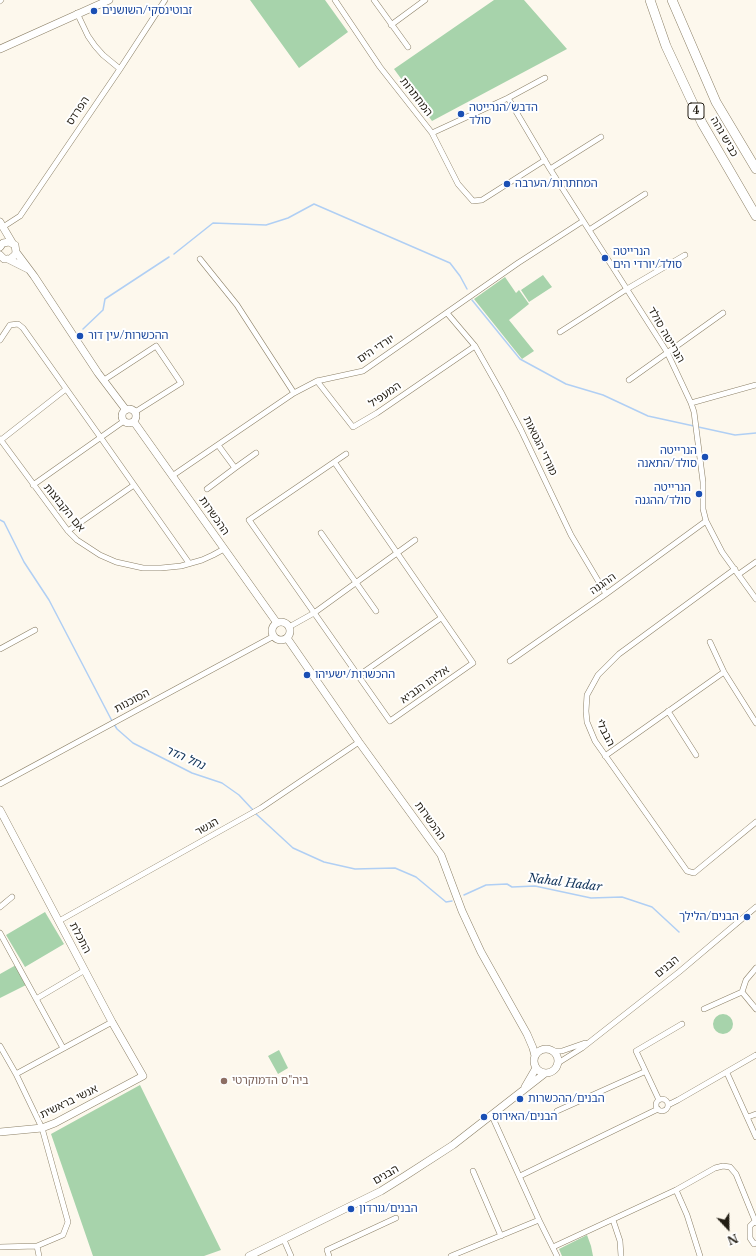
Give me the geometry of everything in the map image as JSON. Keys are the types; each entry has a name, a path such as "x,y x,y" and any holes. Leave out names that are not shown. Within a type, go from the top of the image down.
{"highway":[{"name":"כביש גהה","path":"650,0 666,46 702,123 756,216"},
{"name":"כביש גהה","path":"672,0 716,102 756,169"}],"street":[{"path":"0,49 77,13 109,0"},
{"name":"הפרדס","path":"1,224 20,216 165,0"},
{"name":"המחתרות","path":"335,0 380,67 432,133 458,184 473,201 482,200 545,160"},
{"path":"374,0 408,47"},
{"path":"391,25 425,0"},
{"path":"77,13 88,36 95,46 103,55 120,69"},
{"path":"432,133 508,98 545,78"},
{"name":"הנרייטה סולד","path":"508,98 550,169 667,352 694,412 703,482 703,509 706,521 722,552 756,599"},
{"path":"550,169 600,137"},
{"path":"589,230 645,194"},
{"name":"יורדי הים","path":"172,476 294,393 317,381 363,371 518,263 583,221"},
{"path":"1,224 16,247 16,252 126,410"},
{"path":"1,224 1,246"},
{"path":"1,246 7,242 13,244"},
{"path":"3,258 14,257 16,252"},
{"path":"560,332 627,289 685,255"},
{"path":"3,258 28,269"},
{"path":"200,259 237,305 294,393"},
{"name":"מורדי הגטאות","path":"447,313 474,346 521,430 571,535 606,594"},
{"path":"629,380 723,313"},
{"path":"0,340 10,325 18,324 22,328 102,438 189,563"},
{"path":"104,380 156,346 181,383 135,412"},
{"name":"המעפיל","path":"317,381 353,427 377,413 474,346"},
{"path":"691,403 756,384"},
{"path":"0,439 66,389"},
{"path":"126,410 132,410 135,412"},
{"path":"124,421 122,416 126,410"},
{"path":"124,421 128,423 134,422 136,418 135,412"},
{"path":"33,485 102,438 124,421"},
{"name":"ההכשרות","path":"134,422 277,623"},
{"name":"אם הקבוצות","path":"0,439 68,531 100,555 128,565 142,568 161,568 189,563 213,555 224,549"},
{"path":"218,445 235,468"},
{"path":"207,489 256,453"},
{"path":"335,463 346,454"},
{"name":"אליהו הנביא","path":"335,463 473,664 390,721 249,520 335,463"},
{"path":"68,531 134,484"},
{"name":"ההגנה","path":"510,661 606,594 706,521"},
{"path":"321,533 376,611"},
{"path":"289,627 314,613 415,540"},
{"path":"739,574 756,562"},
{"name":"הבבלי","path":"735,569 618,654 598,675 587,696 586,711 587,722 595,741 687,871 694,873 756,822"},
{"path":"358,676 441,618"},
{"path":"277,623 285,623 289,627 290,633 287,638 282,640 274,636 272,630 277,623"},
{"path":"0,649 35,630"},
{"name":"הסוכנות","path":"0,784 274,636"},
{"name":"ההכשרות","path":"287,638 440,855 481,952 527,1034 535,1056"},
{"path":"710,642 724,672 756,723"},
{"path":"605,756 724,672"},
{"path":"668,711 696,755"},
{"name":"הגשר","path":"59,921 261,808 359,742"},
{"name":"התכלת","path":"0,810 112,1022 143,1076"},
{"path":"0,907 12,897"},
{"name":"הבנים","path":"558,1063 582,1048 679,972 756,906"},
{"path":"0,933 63,1048"},
{"path":"704,1009 742,992 746,980 756,968"},
{"path":"36,999 85,970"},
{"path":"742,992 756,1009"},
{"path":"16,1074 112,1022"},
{"path":"659,1100 644,1072 636,1051 682,1024"},
{"name":"ההכשרות","path":"527,1034 544,1049"},
{"name":"הבנים","path":"554,1051 573,1048 590,1041"},
{"path":"0,1046 16,1074 42,1128 68,1222 64,1235 37,1246 0,1247"},
{"path":"548,1049 554,1051 558,1056 556,1069 553,1072 544,1074 540,1072 536,1068 534,1062 535,1056 540,1050 548,1049"},
{"path":"520,1176 658,1109 660,1111 664,1111 668,1108 668,1105 727,1073 756,1055"},
{"name":"הבנים","path":"522,1092 536,1068"},
{"path":"556,1111 644,1072"},
{"path":"727,1073 756,1137"},
{"name":"הבנים","path":"249,1256 382,1191 453,1145 544,1074"},
{"name":"אנשי בראשית","path":"0,1132 42,1128 62,1120 143,1076"},
{"path":"659,1100 664,1100 668,1105"},
{"path":"658,1109 656,1104 659,1100"},
{"path":"748,1117 756,1114"},
{"path":"492,1116 539,1220 558,1256"},
{"path":"553,1247 676,1190 715,1168 722,1166 730,1167 736,1174 756,1222 750,1226 750,1238 754,1244 756,1244"},
{"path":"473,1171 501,1236"},
{"path":"676,1190 687,1215 700,1256"},
{"path":"329,1256 327,1250 396,1218"},
{"path":"451,1256 539,1220"},
{"path":"612,1220 620,1241 621,1256"},
{"path":"284,1240 291,1256"},
{"path":"37,1246 39,1256"}],"green space":[{"path":"250,0 325,0 348,32 299,68"},
{"path":"494,0 524,0 567,49 432,121 394,69"},
{"path":"543,275 552,287 529,302 521,290"},
{"path":"505,277 516,293 519,290 529,304 509,320 534,351 522,359 474,299"},
{"path":"45,912 64,944 25,967 6,935"},
{"path":"16,965 26,985 0,998 0,974"},
{"path":"719,1014 727,1014 733,1020 733,1028 727,1034 719,1034 713,1028 713,1020"},
{"path":"279,1050 288,1068 278,1074 268,1056"},
{"path":"140,1085 221,1250 204,1256 93,1256 51,1134"},
{"path":"587,1235 593,1256 562,1256 559,1249"}],"waterway":[{"path":"174,254 213,223 266,225 288,218 314,204 450,263 460,276 467,289"},
{"path":"83,329 103,310 105,299 169,257"},
{"path":"472,300 520,359 566,384 603,395 648,416 735,435 756,433"},
{"name":"נחל הדר","path":"0,520 4,522 24,562 49,600 112,721"},
{"name":"נחל הדר","path":"114,724 117,729 133,743 192,773 222,783 239,795 253,810"},
{"name":"נחל הדר","path":"255,813 293,848 324,862 355,869 395,868 416,877 446,902 452,901"},
{"name":"Nahal Hadar","path":"464,895 486,885 507,884 512,887 535,886 591,898 622,897 652,907 679,932"}],"place":[{"name":"זבוטינסקי/השושנים","path":"94,11"},
{"name":"הדבש/הנרייטה סולד","path":"461,114"},
{"name":"המחתרות/הערבה","path":"507,184"},
{"name":"הנרייטה סולד/יורדי הים","path":"605,258"},
{"name":"ההכשרות/עין דור","path":"80,336"},
{"name":"הנרייטה סולד/התאנה","path":"705,457"},
{"name":"הנרייטה סולד/ההגנה","path":"699,494"},
{"name":"ההכשרות/ישעיהו","path":"307,675"},
{"name":"הבנים/הלילך","path":"747,917"},
{"name":"ביה\"ס הדמוקרטי","path":"224,1081"},
{"name":"הבנים/ההכשרות","path":"520,1099"},
{"name":"הבנים/האירוס","path":"484,1117"},
{"name":"הבנים/גורדון","path":"351,1209"}]}
